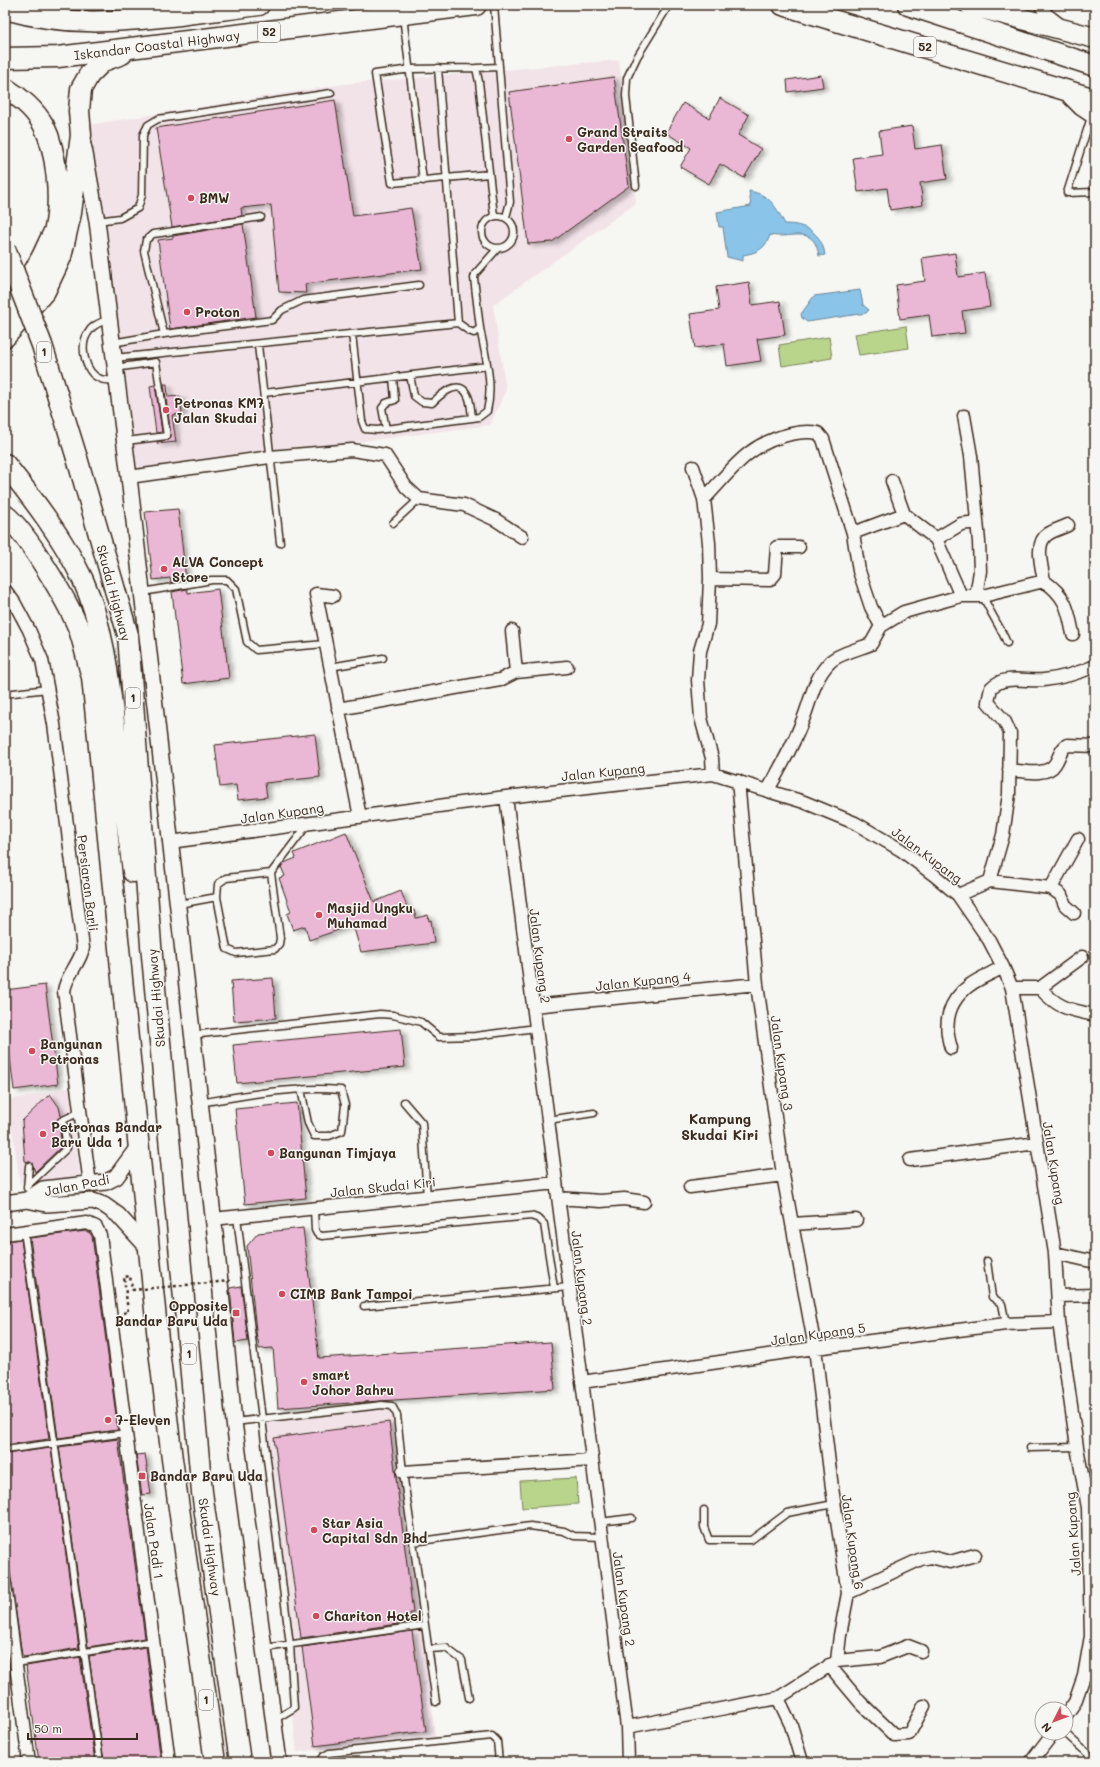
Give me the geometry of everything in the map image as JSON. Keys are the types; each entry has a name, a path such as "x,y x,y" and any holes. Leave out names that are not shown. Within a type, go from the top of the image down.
{"highway":[{"name":"Iskandar Coastal Highway","path":"5,9 31,17 85,23 122,21 259,5"},
{"name":"Iskandar Coastal Highway","path":"5,58 58,57 476,5"},
{"name":"52","path":"783,5 1067,90 1094,109"},
{"path":"908,5 1095,66"},
{"path":"970,5 1095,38"},
{"path":"5,337 45,291 61,257 71,213 81,135 79,111 82,89 89,75 103,61 134,48"},
{"path":"5,88 14,93 31,109 44,126 50,144 58,185 55,228 39,263 19,295 5,310"},
{"name":"Skudai Highway","path":"5,250 42,346 128,635 152,945 202,1492 240,1762"},
{"path":"5,464 35,501 61,541 83,580 100,629 110,682 137,909 152,945"},
{"path":"5,478 35,501"},
{"name":"Skudai Highway","path":"5,515 29,542 63,599 78,627 92,677 148,1248 172,1459 215,1762"}],"street":[{"path":"1041,5 1046,14 1068,30"},
{"path":"81,135 97,221 129,477 213,1219 234,1422 279,1762"},
{"path":"964,416 971,456 977,522 980,596"},
{"path":"704,499 731,467 756,447 780,437 811,431 818,433 823,439 853,533 859,571 871,607 881,626"},
{"path":"129,477 270,457 352,450 385,455 406,487 419,499 464,505 496,520 522,538"},
{"path":"693,468 704,499 710,579 708,624 700,651 698,680 701,718 712,758 713,774"},
{"path":"892,481 904,514 936,539 961,596"},
{"path":"853,533 904,514"},
{"path":"936,539 962,524 977,522"},
{"path":"1044,581 1040,550 1041,540 1048,534 1068,525"},
{"path":"710,579 770,580 775,574 777,547 799,547"},
{"path":"768,790 800,728 819,676 831,660 872,644 881,626 904,612 961,596 980,596 1044,581 1053,587 1064,599 1069,613 1073,634"},
{"name":"Persiaran Barli","path":"5,590 14,602 42,660 54,724 82,948 81,959 65,983 64,991 90,1184"},
{"path":"332,596 316,594 360,817"},
{"path":"512,631 516,672"},
{"path":"990,881 1003,835 1009,794 1010,733 1005,722 988,702 991,688 995,683 1002,680 1043,680 1069,675 1095,666"},
{"path":"338,709 500,680 516,672 567,667"},
{"path":"1009,770 1044,771 1051,769 1056,763 1059,753 1067,745 1095,746"},
{"name":"Jalan Kupang","path":"170,842 506,797 713,774 804,802 855,823 901,850 934,874 958,895 989,940 1012,988 1055,1253 1059,1322 1077,1447 1091,1508 1091,1636 1084,1676 1074,1703"},
{"name":"Jalan Kupang 3","path":"738,781 757,984 783,1175 815,1348"},
{"name":"Jalan Kupang 2","path":"506,797 627,1727 628,1762"},
{"path":"1050,888 1078,839"},
{"path":"958,895 990,881 1050,888 1060,895 1065,905 1074,913"},
{"path":"1012,988 1040,988 1082,957"},
{"path":"951,1048 946,1032 949,1013 957,997 971,984 1003,967"},
{"name":"Jalan Kupang 4","path":"533,1006 757,984"},
{"path":"1040,988 1052,1001 1071,1009 1095,1015"},
{"path":"910,1160 1037,1143"},
{"name":"Jalan Padi","path":"5,1203 27,1193 44,1189 106,1182 116,1177 138,1147"},
{"path":"690,1187 783,1175"},
{"name":"Jalan Skudai Kiri","path":"213,1219 556,1183"},
{"name":"Jalan Padi","path":"27,1193 46,1204 93,1201 104,1205 118,1215 148,1248"},
{"path":"558,1198 601,1201 624,1199 644,1202"},
{"path":"792,1224 856,1220"},
{"name":"Jalan Padi 1","path":"5,1234 87,1223 96,1227 98,1231 169,1762"},
{"path":"1055,1253 1095,1262"},
{"path":"1058,1296 1095,1295"},
{"name":"Jalan Kupang 5","path":"582,1382 815,1348 1006,1324 1059,1322"},
{"name":"Jalan Kupang 6","path":"815,1348 834,1504 848,1593 833,1663"},
{"path":"403,1472 592,1460"},
{"path":"848,1593 921,1559 931,1557 950,1562 975,1555"},
{"path":"5,1584 30,1762"},
{"path":"627,1727 778,1698 833,1663 880,1657 908,1646 922,1651"},
{"path":"833,1663 860,1702 894,1736 909,1734 924,1706"},
{"path":"778,1698 792,1725 802,1762"},
{"path":"1031,1762 1047,1741"}],"lane":[{"path":"494,5 510,202 506,217"},
{"path":"636,186 626,96 627,78 637,57 669,5"},
{"path":"403,15 424,181"},
{"path":"489,174 447,177 395,184 390,180 374,77 378,72 411,69 498,67"},
{"path":"438,68 458,323"},
{"path":"476,68 494,216"},
{"path":"97,221 120,218 138,208 142,195 143,135 148,125 158,119 331,93"},
{"path":"1094,109 1067,193 1095,192"},
{"path":"352,334 362,426 365,429 386,429 479,417 487,411 490,397 474,278 475,274 498,248 508,245 514,236 513,225 506,217 494,216 485,221 482,236 488,245 498,248"},
{"path":"164,334 144,251 146,240 153,234 161,232 261,217"},
{"path":"112,343 164,334 272,320 282,310 302,300 419,285"},
{"path":"109,318 94,326 85,338 84,349 87,365 92,374 101,379 115,369 152,355 458,323 474,333 480,328"},
{"path":"258,345 280,543"},
{"path":"124,441 167,436 156,362 153,362 152,355"},
{"path":"115,369 153,362"},
{"path":"264,393 487,366"},
{"path":"410,375 414,396 422,402 432,403 450,388 456,388 466,393 472,418"},
{"path":"386,429 382,408 386,403 395,400 393,377"},
{"path":"392,523 419,499"},
{"path":"141,592 212,580 227,580 236,589 246,642 256,650 325,644"},
{"path":"980,596 1000,625 1006,643"},
{"path":"330,667 383,658"},
{"path":"5,694 47,689"},
{"path":"271,873 221,880 218,884 217,897 227,949 236,953 275,949 279,944 280,938 271,873 308,824"},
{"path":"177,904 217,897"},
{"path":"192,1035 380,1014 393,1015 421,1022 439,1037 475,1036 536,1028"},
{"path":"200,1103 262,1092 301,1089 341,1090 345,1105 342,1131 329,1136 314,1136 308,1123 301,1089"},
{"path":"404,1102 422,1123 427,1197"},
{"path":"27,1193 67,1148 62,1120 80,1112"},
{"path":"548,1120 594,1113"},
{"path":"27,1193 29,1166"},
{"path":"314,1209 315,1230 317,1234 322,1236 531,1216 539,1219 544,1224 554,1288"},
{"path":"237,1217 290,1645 294,1708 274,1720"},
{"path":"24,1231 100,1762"},
{"path":"987,1261 992,1297 1002,1304 1006,1324"},
{"path":"364,1306 569,1287"},
{"path":"234,1422 382,1405 392,1406 397,1415 403,1472 436,1702"},
{"path":"5,1450 126,1433"},
{"path":"1030,1448 1077,1447"},
{"path":"704,1510 704,1526 709,1540 750,1540 787,1513 834,1504"},
{"path":"600,1522 632,1518"},
{"path":"413,1542 530,1526 564,1531 574,1536 602,1537"},
{"path":"265,1648 425,1625"},
{"path":"16,1663 154,1641"},
{"path":"429,1648 446,1648 462,1660 469,1698"},
{"path":"320,1762 324,1756 329,1753 492,1736 497,1741 499,1762"},
{"path":"1074,1741 1088,1754 1089,1762"}],"path":[{"path":"128,1312 124,1277 130,1276 132,1290 230,1281"}],"shaded area":[{"path":"619,60 636,203 493,305 506,390 490,425 137,470 106,224 88,125 344,84"},
{"path":"69,1088 80,1176 20,1183 8,1100"},
{"path":"382,1409 390,1410 394,1416 400,1478 423,1632 435,1737 297,1752 259,1424"}],"green space":[{"path":"906,326 909,348 859,355 855,334"},
{"path":"829,337 832,358 782,366 779,345"},
{"path":"576,1478 578,1504 522,1508 520,1481"}],"water":[{"path":"749,191 762,195 772,202 785,224 793,224 812,231 820,241 825,255 819,256 816,246 807,236 770,235 766,244 760,250 743,255 743,261 727,257 723,227 719,227 717,212 751,206"},
{"path":"860,290 863,305 869,310 866,313 807,322 802,318 801,314 814,296"}],"building":[{"path":"821,75 823,87 788,92 787,80"},
{"name":"Grand Straits Garden Seafood","path":"614,77 629,186 552,242 528,244 509,92"},
{"path":"720,98 749,115 738,135 761,149 744,178 720,164 709,184 680,167 691,148 666,133 683,103 709,118"},
{"path":"335,100 353,216 411,208 422,269 305,284 306,293 279,292 271,205 241,208 242,216 172,227 156,128"},
{"path":"912,126 915,149 942,145 947,179 920,183 923,205 890,210 887,188 858,192 853,158 882,154 879,131"},
{"path":"243,224 256,317 170,329 158,240"},
{"path":"955,253 958,277 985,273 990,307 962,311 965,333 932,337 929,315 900,319 896,285 925,281 922,258"},
{"path":"749,282 752,305 780,301 785,335 757,339 761,361 727,366 724,344 695,348 690,314 719,310 716,287"},
{"path":"164,384 167,384 168,397 180,396 182,414 172,415 176,442 157,444 157,442 169,440 171,436"},
{"path":"155,385 162,432 156,433 150,386"},
{"path":"178,509 186,580 171,583 170,578 153,580 145,512"},
{"path":"187,589 188,593 218,589 229,678 183,684 172,592"},
{"path":"315,734 320,777 265,783 267,797 238,800 236,785 220,787 215,745"},
{"path":"346,832 374,902 401,891 409,912 414,910 416,918 428,915 429,921 431,920 434,943 361,952 353,925 309,940 305,926 293,930 287,914 291,912 279,878 285,876 281,867 284,863 296,858 294,853"},
{"path":"273,978 276,1018 234,1021 231,981"},
{"name":"Bangunan Petronas","path":"45,985 58,1084 14,1090 5,1018 5,990"},
{"path":"401,1029 405,1067 237,1083 233,1045"},
{"name":"Petronas Bandar Baru Uda 1","path":"50,1094 59,1107 61,1116 57,1121 62,1146 35,1172 32,1163 25,1161 22,1121"},
{"name":"Bangunan Timjaya","path":"297,1103 306,1198 245,1204 235,1109"},
{"path":"303,1228 319,1358 551,1342 555,1389 278,1408 273,1348 259,1349 257,1340 247,1246 258,1233"},
{"path":"86,1231 92,1236 118,1430 58,1438 30,1238"},
{"path":"21,1239 49,1439 5,1445 5,1241"},
{"path":"241,1286 248,1341 235,1343 230,1288"},
{"path":"389,1422 413,1613 410,1613 411,1622 301,1638 274,1438"},
{"path":"118,1439 145,1638 88,1647 59,1447"},
{"path":"51,1448 79,1648 24,1657 22,1655 5,1536 5,1454"},
{"path":"145,1454 151,1494 142,1495 136,1455"},
{"path":"412,1631 426,1731 315,1746 302,1647"},
{"path":"146,1647 161,1762 104,1762 89,1656"},
{"path":"80,1657 95,1762 39,1762 26,1666"}],"place":[{"name":"Grand Straits Garden Seafood","path":"569,139"},
{"name":"BMW","path":"191,198"},
{"name":"Proton","path":"187,312"},
{"name":"Petronas KM7 Jalan Skudai","path":"166,410"},
{"name":"ALVA Concept Store","path":"164,569"},
{"name":"Masjid Ungku Muhamad","path":"319,915"},
{"name":"Bangunan Petronas","path":"32,1051"},
{"name":"Petronas Bandar Baru Uda 1","path":"43,1134"},
{"name":"Bangunan Timjaya","path":"271,1153"},
{"name":"CIMB Bank Tampoi","path":"282,1294"},
{"name":"Opposite Bandar Baru Uda","path":"236,1313"},
{"name":"smart Johor Bahru","path":"304,1382"},
{"name":"7-Eleven","path":"108,1420"},
{"name":"Bandar Baru Uda","path":"142,1476"},
{"name":"Star Asia Capital Sdn Bhd","path":"314,1530"},
{"name":"Chariton Hotel","path":"316,1616"}],"district":[{"name":"Kampung Skudai Kiri","path":"720,1128"}]}
